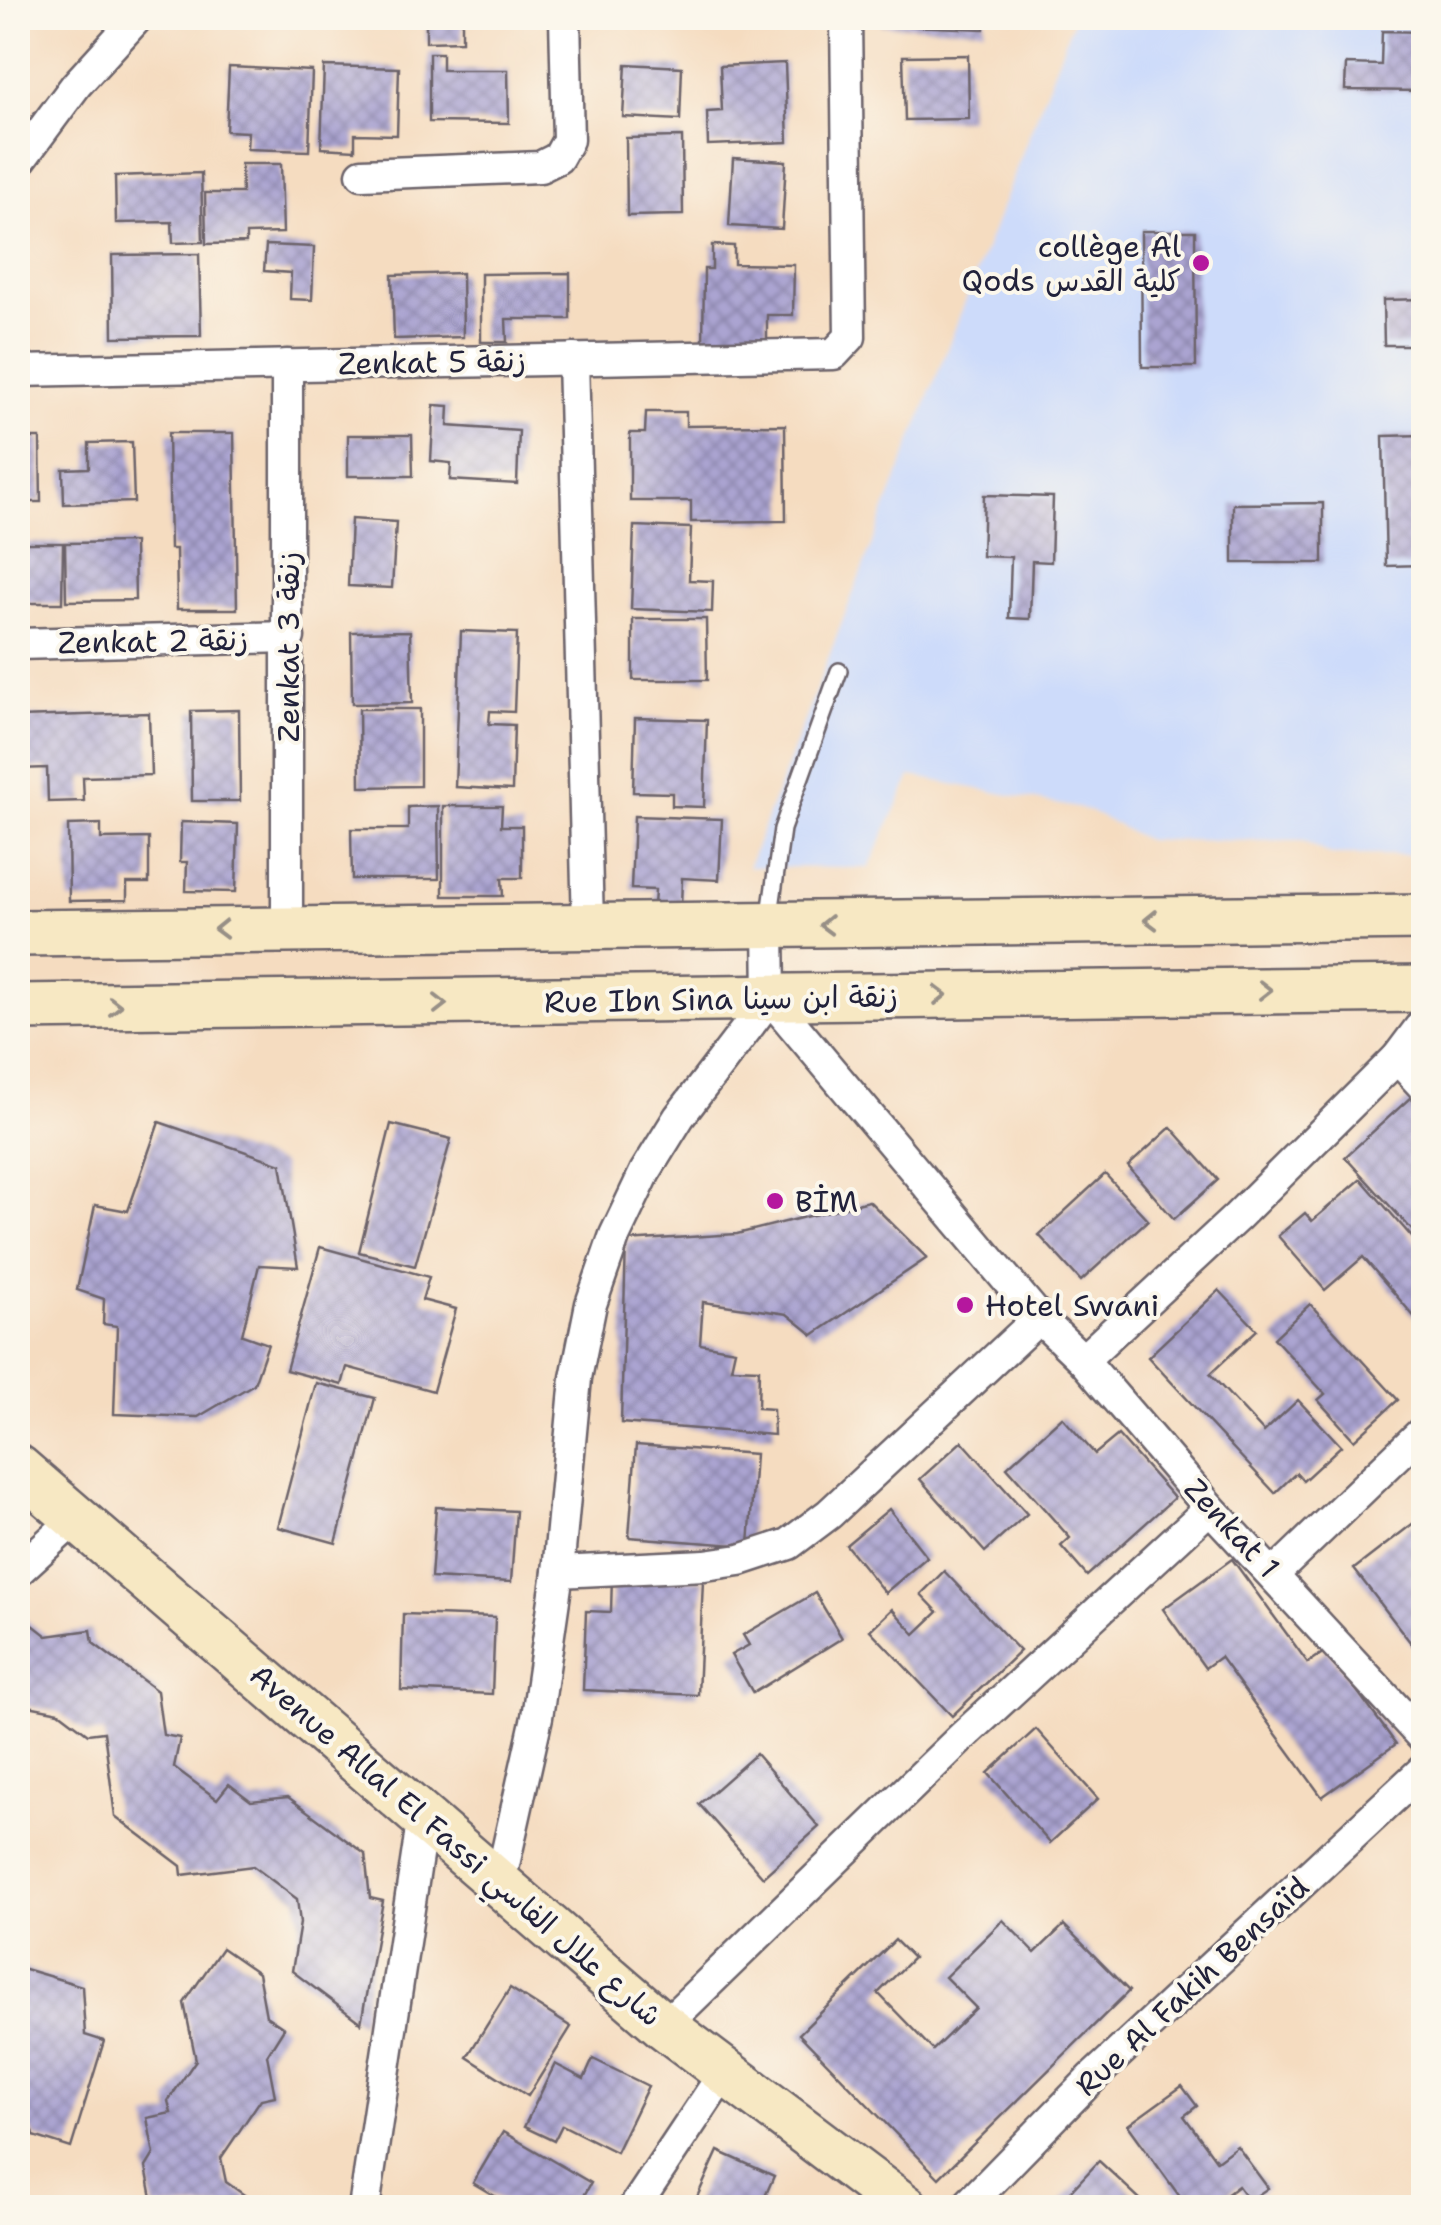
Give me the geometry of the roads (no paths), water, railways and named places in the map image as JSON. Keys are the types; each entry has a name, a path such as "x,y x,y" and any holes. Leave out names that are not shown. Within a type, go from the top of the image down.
{"main road":[{"path":"18,932 1424,917"},
{"name":"Rue Ibn Sina زنقة ابن سينا","path":"18,1006 1424,989"},
{"name":"Avenue Allal El Fassi شارع علال الفاسي","path":"18,1468 664,2026 906,2208"}],"street":[{"path":"18,164 76,85 138,18"},
{"path":"362,174 540,167 558,158 568,140 565,18"},
{"name":"Zenkat 5 زنقة","path":"18,371 834,354 845,347 850,337 846,18"},
{"path":"573,359 588,924"},
{"name":"Zenkat 3 زنقة","path":"286,365 287,928"},
{"name":"Zenkat 2 زنقة","path":"18,644 289,638"},
{"path":"499,1887 537,1717 558,1572 576,1378 592,1304 615,1235 645,1172 679,1117 770,998 769,926"},
{"name":"Zenkat 1","path":"770,998 1039,1318 1083,1360 1210,1508 1424,1739"},
{"path":"1083,1360 1237,1218 1397,1058 1424,1022"},
{"path":"1397,1058 1424,1087"},
{"path":"558,1572 705,1565 740,1560 789,1544 844,1501 1039,1318"},
{"path":"1274,1574 1424,1430"},
{"path":"664,2026 962,1737 1210,1508"},
{"path":"18,1571 78,1516"},
{"name":"Rue Al Fakih Bensaïd","path":"965,2208 1093,2077 1424,1769"},
{"path":"364,2208 423,1816"},
{"path":"634,2208 724,2073"}],"lane":[{"path":"769,926 782,829 839,671"}],"place":[{"name":"collège Al Qods كلية القدس","path":"1201,263"},
{"name":"BİM","path":"775,1201"},
{"name":"Hotel Swani","path":"965,1305"}]}
